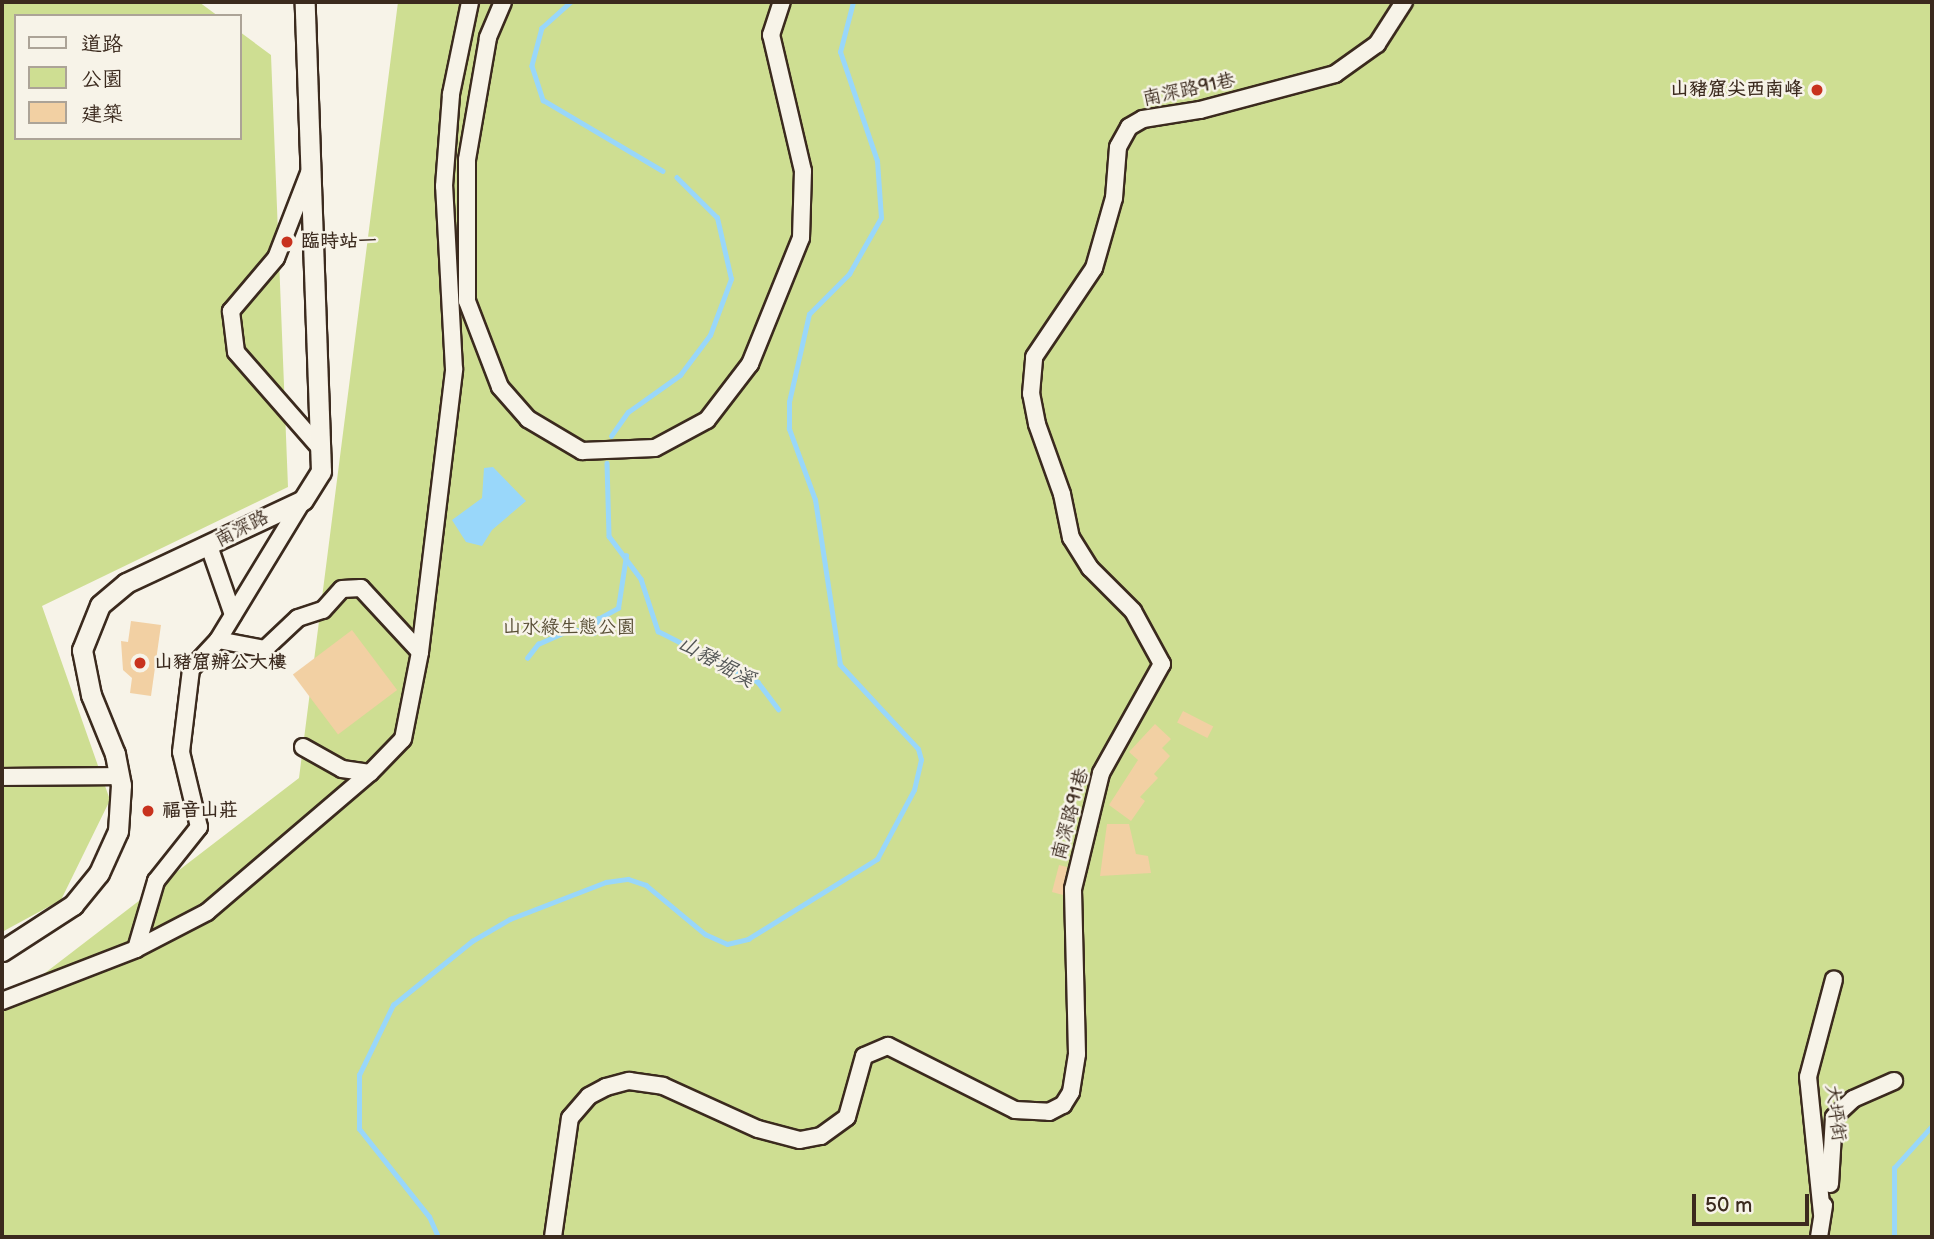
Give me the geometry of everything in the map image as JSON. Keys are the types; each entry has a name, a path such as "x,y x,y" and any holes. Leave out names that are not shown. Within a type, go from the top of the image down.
{"main road":[{"path":"303,500 321,471 305,2"},
{"name":"南深路","path":"2,951 73,905 99,873 118,831 120,776 83,671 84,635 111,593 303,500"}],"street":[{"path":"2,1001 136,949 207,912 370,773 403,739 420,652 454,369 444,199 450,107 470,2"},
{"path":"503,2 488,37 467,160 467,301 500,387 528,419 582,451 655,448 707,420 750,364 801,238 803,171 771,35 782,2"},
{"name":"南深路91巷","path":"553,1237 570,1118 589,1096 606,1087 629,1082 663,1086 758,1129 800,1140 821,1136 846,1116 864,1056 888,1046 1015,1110 1041,1113 1063,1105 1071,1092 1077,1054 1073,889 1101,773 1162,664 1133,611 1090,568 1071,538 1059,482 1037,424 1031,394 1034,357 1094,268 1114,198 1118,147 1129,127 1143,119 1237,101 1335,74 1377,44 1404,2"},
{"path":"311,167 276,258 231,311 236,352 320,448"},
{"path":"136,949 156,881 199,827 181,752 191,669 218,640 303,500"},
{"path":"209,546 233,615"},
{"path":"218,640 265,649 298,618 323,610 342,589 361,588 420,652"},
{"path":"303,747 342,769 370,773"},
{"path":"2,777 120,776"},
{"name":"大坪街","path":"1822,1214 1808,1077 1834,979"},
{"name":"大坪街","path":"1819,1237 1831,1177 1834,1117 1853,1099 1894,1081"}],"green space":[{"path":"2,2 199,2 215,14 14,14 14,140 242,140 242,33 271,55 288,487 42,606 110,800 61,900 2,932"},
{"name":"山水綠生態公園","path":"398,2 1932,2 1932,1237 2,1237 2,1006 299,778"}],"water":[{"path":"493,467 526,501 492,530 482,546 466,542 452,520 482,498 484,468"}],"building":[{"name":"山豬窟辦公大樓","path":"131,621 161,625 151,696 130,693 132,678 123,670 121,641 128,642"},
{"path":"352,630 397,690 338,734 293,675"},
{"path":"1183,711 1213,726 1207,738 1177,723"},
{"path":"1155,724 1171,739 1162,748 1170,756 1154,774 1158,778 1140,797 1145,801 1131,821 1109,805 1138,760 1129,752"},
{"path":"1107,824 1129,824 1136,854 1148,856 1151,873 1100,876"},
{"path":"1059,865 1067,867 1063,895 1052,892"}],"waterway":[{"name":"山豬堀溪","path":"571,2 542,28 532,66 543,100 663,171"},
{"path":"438,1237 429,1217 359,1129 359,1075 393,1005 472,941 510,919 606,882 628,879 646,885 705,934 727,944 748,939 877,859 914,790 921,760 918,749 840,665 815,500 789,429 789,402 809,314 849,274 881,218 877,161 840,52 853,2"},
{"name":"山豬堀溪","path":"611,436 628,412 680,375 710,335 731,279 717,218 677,178"},
{"name":"山豬堀溪","path":"607,463 609,536 641,579 658,631 758,682 778,709"},
{"path":"527,658 538,644 572,629 594,633 598,619 618,608 626,556"},
{"path":"1894,1237 1894,1168 1932,1126"}],"place":[{"name":"山豬窟尖西南峰","path":"1817,90"},
{"name":"臨時站一","path":"287,242"},
{"name":"山豬窟辦公大樓","path":"140,663"},
{"name":"福音山莊","path":"148,811"}]}
